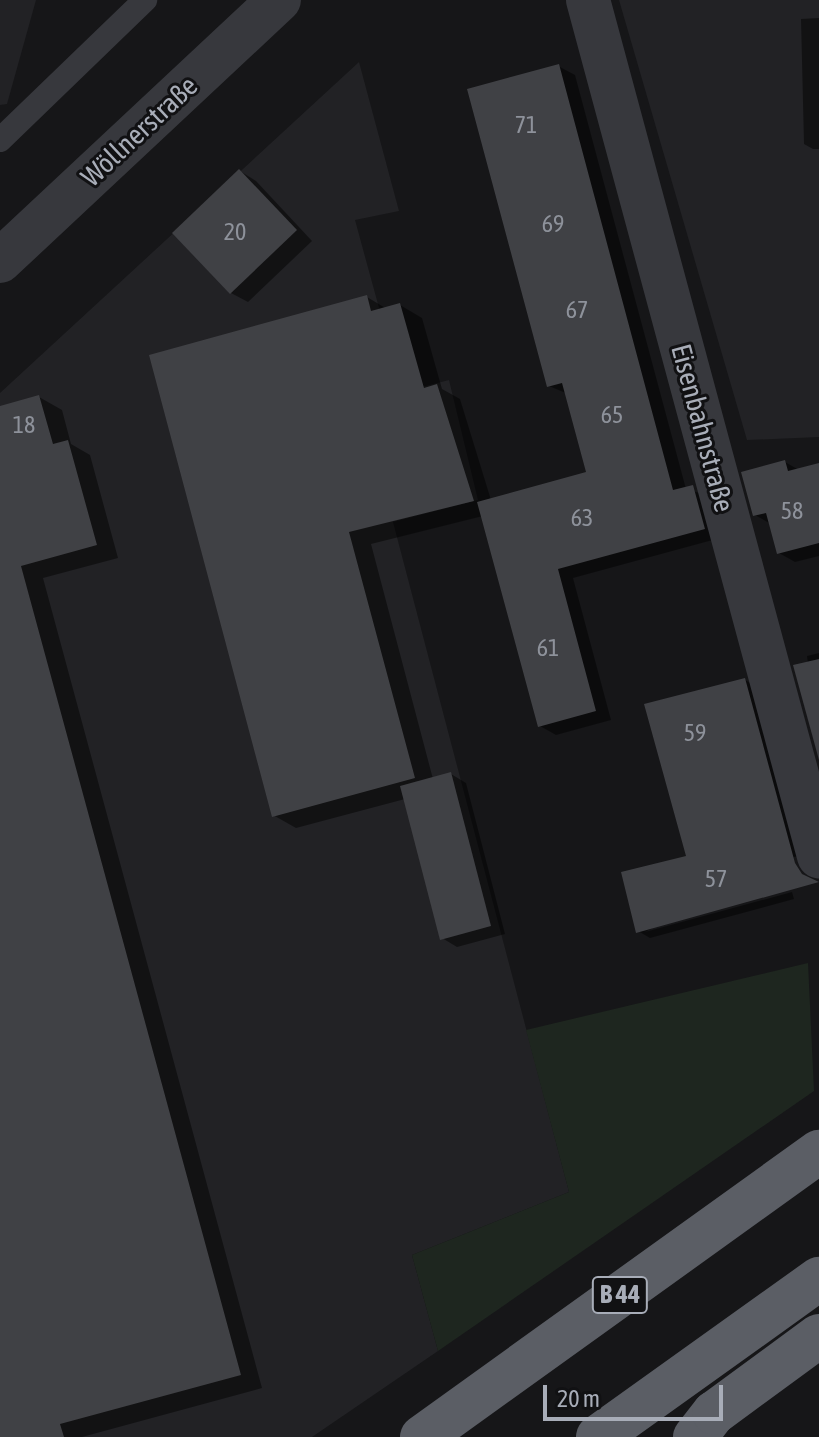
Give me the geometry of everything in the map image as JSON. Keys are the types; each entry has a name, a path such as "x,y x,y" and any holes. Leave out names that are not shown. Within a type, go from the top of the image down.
{"highway":[{"name":"B 44","path":"422,1437 819,1152"},
{"path":"598,1437 819,1279"},
{"path":"695,1437 714,1413 819,1336"}],"street":[{"name":"Wöllnerstraße","path":"0,261 279,0"},
{"name":"Eisenbahnstraße","path":"588,0 819,856"}],"lane":[{"path":"0,140 145,0"}],"shaded area":[{"path":"0,0 36,0 7,104 0,105"},
{"path":"619,0 819,0 819,437 747,440"},
{"path":"359,62 399,211 355,220 402,392 449,380 478,500 393,522 569,1192 412,1255 438,1351 312,1437 0,1437 0,393"},
{"path":"808,963 814,1091 438,1351 412,1255 569,1192 526,1030"}],"building":[{"path":"559,64 673,490 693,485 705,529 558,569 596,711 538,727 477,502 586,472 562,383 547,387 467,89"},
{"path":"239,169 297,230 230,294 172,233"},
{"path":"367,295 371,311 400,303 424,388 437,384 474,501 349,532 415,778 272,817 149,355"},
{"path":"39,395 53,444 68,440 97,545 21,566 241,1375 60,1424 64,1437 0,1437 0,406"},
{"path":"785,460 788,471 819,463 819,543 777,554 766,513 753,516 741,472"},
{"path":"819,659 819,760 793,665"},
{"path":"745,678 795,863 802,874 819,882 636,933 621,872 686,856 644,704"},
{"path":"451,772 491,926 440,940 400,786"}]}
